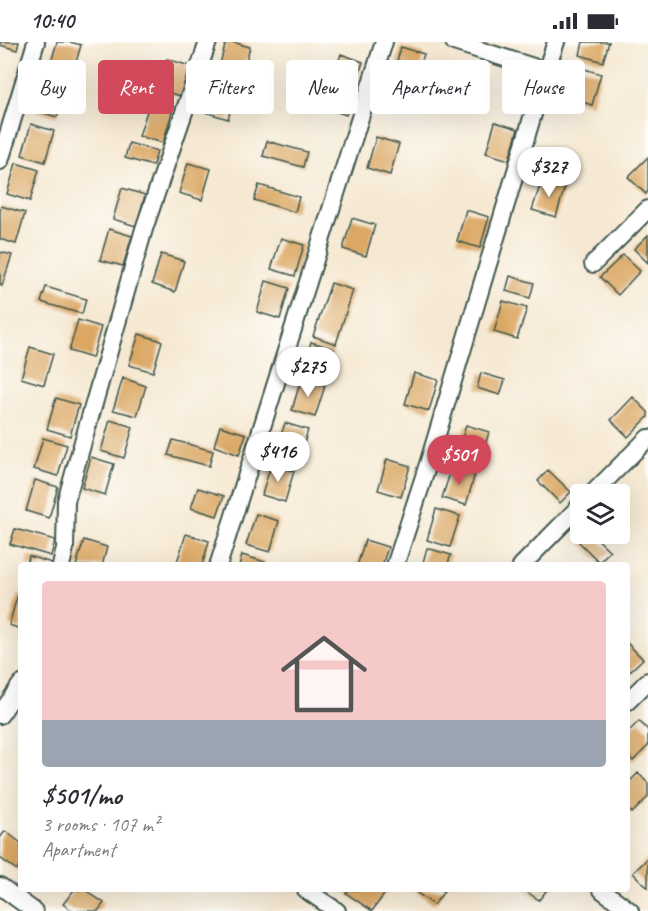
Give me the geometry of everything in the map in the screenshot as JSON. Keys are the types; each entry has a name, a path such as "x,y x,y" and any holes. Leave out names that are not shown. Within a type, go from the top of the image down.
{"street":[{"path":"0,161 36,42"},
{"path":"63,562 66,501 144,229 208,42"},
{"path":"219,562 384,42"},
{"path":"454,42 513,60"},
{"path":"550,60 556,42"},
{"path":"396,562 429,461 533,114"},
{"path":"593,264 648,209"},
{"path":"602,484 648,438"},
{"path":"525,562 570,516"},
{"path":"630,699 648,681"},
{"path":"1,711 18,691"},
{"path":"0,886 34,911"},
{"path":"309,892 338,911"},
{"path":"605,892 630,911"}],"building":[{"path":"0,42 19,42 17,50 0,45"},
{"path":"57,42 81,45 77,60 52,60"},
{"path":"226,42 250,47 246,60 221,60"},
{"path":"583,42 609,42 603,62 580,55"},
{"path":"401,47 424,54 422,60 397,60"},
{"path":"341,54 358,60 339,60"},
{"path":"358,60 363,62 358,78"},
{"path":"174,61 186,65 186,79 181,96 174,94"},
{"path":"585,69 601,74 592,105 585,103"},
{"path":"146,114 171,114 163,143 139,136"},
{"path":"212,114 229,114 228,119"},
{"path":"495,122 518,129 509,160 486,153"},
{"path":"31,124 54,131 45,162 22,155"},
{"path":"376,137 399,144 390,175 367,168"},
{"path":"267,141 307,152 303,167 263,156"},
{"path":"129,143 157,151 153,166 125,158"},
{"path":"648,157 648,191 646,194 628,177"},
{"path":"16,163 39,170 30,201 7,194"},
{"path":"188,163 211,169 202,200 179,193"},
{"path":"542,180 565,186 556,217 532,210"},
{"path":"259,185 299,197 295,212 254,200"},
{"path":"122,188 145,195 136,226 113,219"},
{"path":"1,206 25,213 16,244 0,239"},
{"path":"466,210 489,217 480,248 457,241"},
{"path":"352,218 375,225 366,256 343,249"},
{"path":"109,229 132,236 123,266 100,260"},
{"path":"648,235 648,263 634,249"},
{"path":"281,238 304,245 295,276 271,269"},
{"path":"0,252 12,255 2,286 0,285"},
{"path":"161,254 184,261 175,292 152,284"},
{"path":"623,255 640,271 618,295 600,277"},
{"path":"510,276 534,283 530,298 506,291"},
{"path":"266,281 289,288 280,319 257,312"},
{"path":"331,283 353,290 336,344 313,336"},
{"path":"46,287 86,299 82,314 41,302"},
{"path":"503,301 527,308 517,339 494,332"},
{"path":"78,320 101,327 92,358 69,351"},
{"path":"139,334 162,341 153,372 129,365"},
{"path":"311,342 334,349 325,380 302,373"},
{"path":"30,347 53,354 44,385 21,378"},
{"path":"414,373 438,380 429,411 405,404"},
{"path":"481,373 505,380 500,395 477,388"},
{"path":"123,378 146,386 137,416 113,410"},
{"path":"301,379 325,386 315,417 292,410"},
{"path":"633,397 648,412 648,417 628,437 611,420"},
{"path":"56,398 79,405 70,436 47,429"},
{"path":"110,420 133,427 124,458 101,451"},
{"path":"285,423 308,430 299,460 275,454"},
{"path":"466,425 489,432 480,463 457,456"},
{"path":"220,426 246,434 239,455 214,446"},
{"path":"43,438 67,445 58,476 34,469"},
{"path":"173,440 213,451 209,466 168,455"},
{"path":"91,457 114,464 105,495 82,488"},
{"path":"387,459 410,466 401,497 378,490"},
{"path":"271,464 294,471 285,502 262,495"},
{"path":"452,467 475,474 466,505 442,498"},
{"path":"548,470 570,493 560,503 538,481"},
{"path":"35,480 58,487 49,518 26,511"},
{"path":"198,488 224,496 217,516 191,508"},
{"path":"436,509 460,516 450,547 427,540"},
{"path":"256,514 279,521 270,552 246,545"},
{"path":"15,529 55,540 51,556 10,544"},
{"path":"186,534 209,541 203,562 177,562"},
{"path":"84,540 107,547 103,562 77,562"},
{"path":"365,540 388,547 383,562 358,562"},
{"path":"581,544 603,544 610,551 599,562"},
{"path":"427,548 451,555 448,562 423,562"},
{"path":"242,555 265,562 240,562"},
{"path":"29,556 49,562 27,562"},
{"path":"18,594 18,628 9,625"},
{"path":"630,646 643,659 630,671"},
{"path":"639,721 648,730 648,746 633,761 630,758 630,730"},
{"path":"638,773 648,783 648,797 632,813 630,811 630,781"},
{"path":"5,831 18,841 17,870 0,858 0,838"},
{"path":"648,858 648,888 633,873"},
{"path":"72,892 88,892 104,903 98,911 73,911 63,904"},
{"path":"347,892 386,892 372,911"},
{"path":"416,892 444,892 434,905"},
{"path":"527,892 545,892 539,900"}]}
